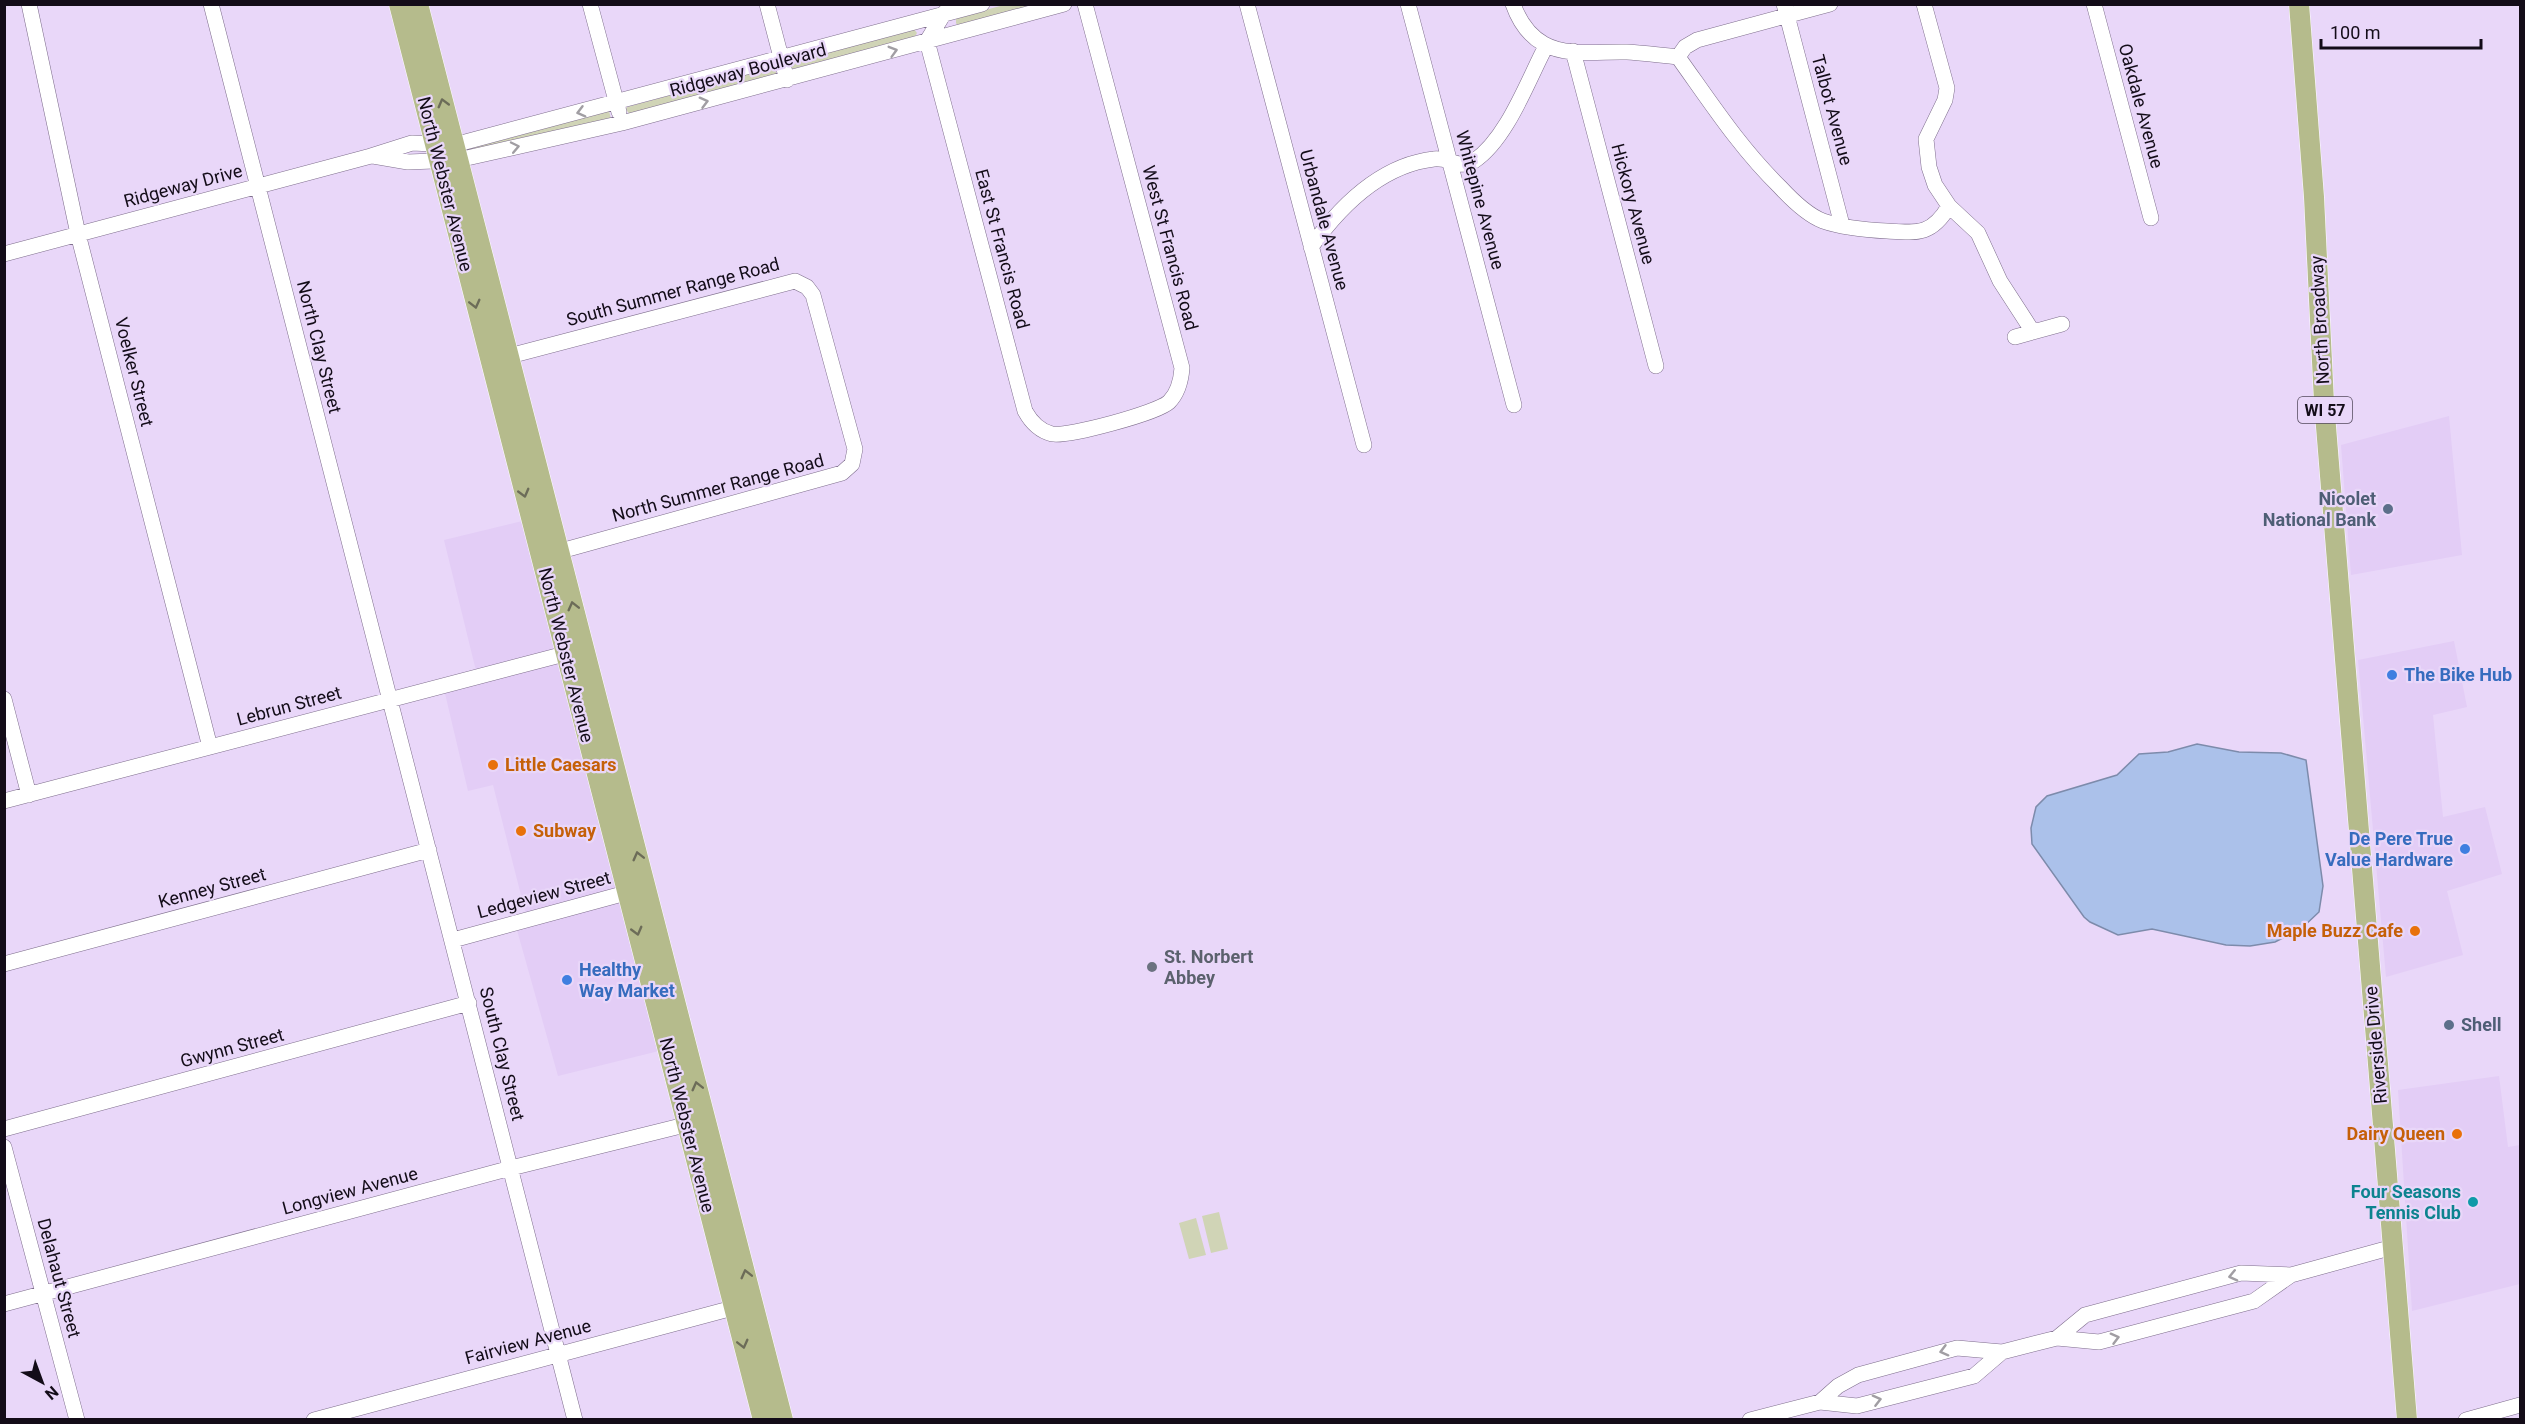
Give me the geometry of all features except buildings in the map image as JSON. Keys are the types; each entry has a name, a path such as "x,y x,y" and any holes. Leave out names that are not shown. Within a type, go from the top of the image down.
{"main road":[{"name":"North Webster Avenue","path":"399,4 446,153 550,554 575,652 627,893 696,1122 744,1306 771,1372 783,1419"},
{"name":"North Webster Avenue","path":"418,4 446,153"},
{"name":"North Broadway","path":"2299,4 2314,197 2324,402 2358,814"},
{"name":"North Webster Avenue","path":"575,652 646,888 696,1122"},
{"name":"Riverside Drive","path":"2358,814 2407,1419"},
{"name":"North Webster Avenue","path":"744,1306 751,1375 763,1419"}],"street":[{"name":"Voelker Street","path":"29,4 78,234 210,747"},
{"name":"North Clay Street","path":"211,4 389,699"},
{"path":"590,4 622,123"},
{"path":"767,4 787,80"},
{"name":"Ridgeway Boulevard","path":"446,153 944,9 982,4"},
{"name":"Ridgeway Boulevard","path":"446,153 622,123 1064,4"},
{"name":"West St Francis Road","path":"1073,433 1158,409 1174,396 1179,387 1182,368 1085,4"},
{"name":"Urbandale Avenue","path":"1247,4 1364,445"},
{"name":"Whitepine Avenue","path":"1408,4 1514,405"},
{"path":"1513,4 1529,33 1546,45 1573,51 1651,53 1678,57 1730,132 1758,166 1807,212 1823,221 1866,230 1922,231 1937,224 1949,206"},
{"path":"1678,57 1685,47 1697,40 1785,10 1830,4"},
{"path":"1924,4 1947,88 1945,100 1928,130 1926,150 1935,185 1949,206 1978,233 2000,281 2033,332"},
{"name":"Oakdale Avenue","path":"2094,4 2151,218"},
{"path":"927,41 944,9"},
{"name":"Talbot Avenue","path":"1785,10 1842,225"},
{"name":"East St Francis Road","path":"927,41 1025,411 1034,424 1044,431 1054,434 1073,433"},
{"path":"1311,247 1347,203 1367,187 1411,164 1437,158 1468,164 1490,146 1507,121 1546,45"},
{"name":"Hickory Avenue","path":"1573,51 1656,366"},
{"name":"Ridgeway Drive","path":"4,254 412,143 446,153"},
{"name":"South Summer Range Road","path":"499,358 795,281 807,287 813,295 836,378"},
{"path":"2015,337 2062,324"},
{"name":"North Summer Range Road","path":"550,554 842,473 852,464 855,449 836,378"},
{"name":"Lebrun Street","path":"4,801 575,652"},
{"path":"4,699 29,795"},
{"name":"South Clay Street","path":"389,699 575,1419"},
{"name":"Kenney Street","path":"4,963 429,850"},
{"name":"Ledgeview Street","path":"453,940 646,888"},
{"name":"Gwynn Street","path":"4,1129 469,1004"},
{"name":"Longview Avenue","path":"4,1304 511,1168 696,1122"},
{"name":"Delahaut Street","path":"4,1147 76,1419"},
{"path":"2057,1338 2085,1315 2241,1273 2291,1275 2393,1248"},
{"path":"1820,1402 1838,1386 1858,1375 1935,1354 1958,1348 2002,1352 2057,1338 2099,1342 2254,1301 2291,1275"},
{"name":"Fairview Avenue","path":"314,1419 558,1353 744,1306"},
{"path":"1750,1419 1820,1402 1857,1406 1974,1376 2002,1352"},
{"path":"2466,1419 2520,1405"}],"shaded area":[{"path":"2449,416 2462,555 2351,575 2341,445"},
{"path":"539,517 675,1047 558,1076 515,923 527,919 493,785 468,791 443,685 477,675 444,540"},
{"path":"2454,641 2467,707 2433,715 2443,817 2485,807 2502,874 2447,891 2463,955 2386,977 2358,660"},
{"path":"2499,1076 2508,1147 2520,1145 2520,1284 2412,1311 2398,1090"}],"green space":[{"path":"1004,5 1041,5 958,26 956,23 959,17"},
{"path":"914,29 917,33 914,38 792,69 790,65 791,63"},
{"path":"773,67 776,69 776,74 629,114 626,109 627,107"},
{"path":"609,111 611,119 468,150 468,149"},
{"path":"1219,1212 1228,1249 1211,1253 1202,1216"},
{"path":"1196,1218 1206,1255 1189,1259 1179,1223"}],"water":[{"path":"2197,744 2239,752 2281,753 2306,760 2323,886 2319,912 2301,929 2275,942 2250,946 2226,945 2152,929 2118,935 2084,917 2032,844 2031,828 2036,807 2047,796 2117,775 2139,754 2168,752"}],"place":[{"name":"Nicolet National Bank","path":"2388,509"},
{"name":"The Bike Hub","path":"2392,675"},
{"name":"Little Caesars","path":"493,765"},
{"name":"Subway","path":"521,831"},
{"name":"De Pere True Value Hardware","path":"2465,849"},
{"name":"Maple Buzz Cafe","path":"2415,931"},
{"name":"St. Norbert Abbey","path":"1152,967"},
{"name":"Healthy Way Market","path":"567,980"},
{"name":"Shell","path":"2449,1025"},
{"name":"Dairy Queen","path":"2457,1134"},
{"name":"Four Seasons Tennis Club","path":"2473,1202"}]}
